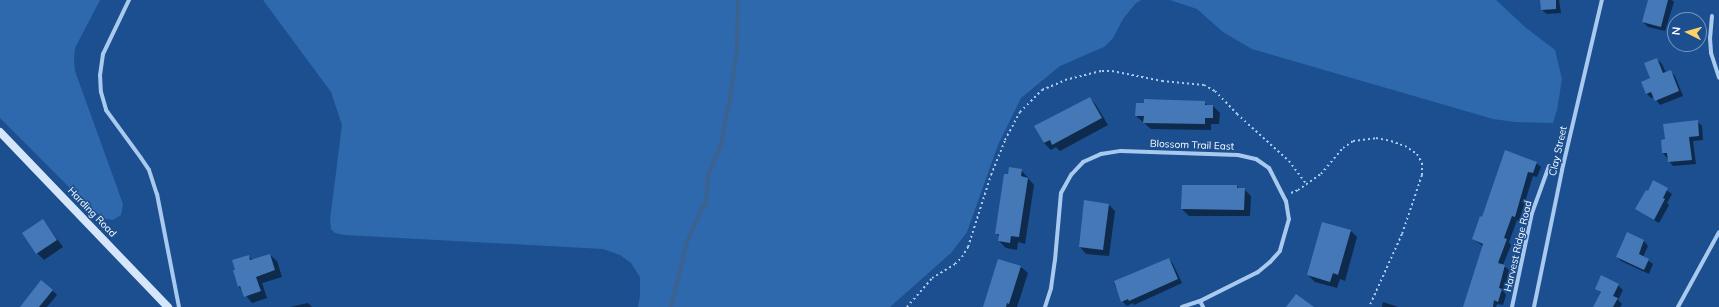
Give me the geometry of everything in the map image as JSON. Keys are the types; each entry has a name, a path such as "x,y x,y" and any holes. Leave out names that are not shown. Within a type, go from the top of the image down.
{"main road":[{"name":"Harding Road","path":"0,132 168,307"}],"street":[{"path":"129,0 103,54 100,75 101,92 106,110 149,170 157,194 179,307"},
{"name":"Clay Street","path":"1534,307 1562,170 1602,0"},
{"path":"1712,16 1710,38 1711,53 1719,78"},
{"name":"Blossom Trail East","path":"1045,307 1051,288 1055,260 1061,193 1070,175 1083,162 1101,154 1121,151 1238,155 1256,159 1269,168 1284,196 1289,219 1280,251 1258,272 1200,301 1182,307"},
{"name":"Harvest Ridge Road","path":"1512,307 1532,214 1549,166"},
{"path":"1678,307 1719,232"},
{"path":"1200,301 1203,307"}],"path":[{"path":"907,307 932,278 955,264 962,257 968,247 991,175 1005,140 1020,112 1042,90 1065,80 1102,71 1204,85 1215,91 1237,114 1289,161 1307,185"},
{"path":"1284,196 1307,185 1321,174 1343,148 1354,141 1376,138 1391,141 1405,146 1417,154 1422,163 1422,175 1402,234 1369,307"}],"shaded area":[{"path":"0,0 100,0 75,48 74,58 75,71 123,204 121,215 113,220 106,219 93,211 0,118"},
{"path":"263,0 1141,0 1136,3 1123,19 1113,38 1104,47 1060,66 1021,98 998,145 967,232 951,253 890,307 638,307 640,296 640,277 631,263 620,255 603,249 345,235 335,233 331,229 330,220 342,125 331,92"},
{"path":"1170,0 1496,0 1525,27 1555,50 1562,79 1557,110 1553,123 1515,122 1493,119 1252,49 1223,32 1197,9"}],"building":[{"path":"1540,0 1556,0 1556,9 1541,10"},
{"path":"1648,0 1668,0 1661,27 1642,22"},
{"path":"1657,58 1663,73 1671,70 1679,91 1655,101 1651,92 1646,94 1641,82 1650,78 1644,63"},
{"path":"1090,97 1102,118 1052,145 1050,140 1044,143 1034,126"},
{"path":"1144,99 1205,101 1205,105 1213,105 1213,118 1205,118 1205,124 1143,123 1144,116 1135,116 1136,103 1144,103"},
{"path":"1698,120 1699,136 1689,137 1692,160 1668,162 1667,153 1662,153 1661,140 1665,139 1663,124"},
{"path":"1505,150 1537,162 1533,173 1528,172 1515,217 1512,216 1504,238 1507,239 1498,263 1505,265 1499,288 1502,289 1498,302 1494,300 1493,307 1463,307 1483,244 1472,239 1480,216 1482,217"},
{"path":"1009,167 1022,169 1021,176 1028,178 1019,237 1011,236 1010,243 998,241 999,234 995,234 1004,174 1008,174"},
{"path":"1653,180 1668,188 1663,198 1665,199 1654,220 1635,209 1646,190 1648,191"},
{"path":"1182,185 1237,185 1237,188 1245,188 1244,210 1181,209"},
{"path":"1084,200 1109,204 1103,250 1079,247"},
{"path":"43,219 57,240 36,254 22,233"},
{"path":"1322,222 1351,230 1338,275 1333,273 1330,282 1307,275"},
{"path":"1627,232 1644,240 1639,254 1649,259 1644,270 1616,257"},
{"path":"270,254 275,270 256,277 261,291 244,297 240,286 238,287 232,260 249,255 250,260"},
{"path":"1169,258 1178,279 1129,301 1128,299 1121,302 1114,281"},
{"path":"998,259 1021,266 1009,304 1007,303 1006,307 983,307"},
{"path":"1601,275 1619,284 1613,296 1618,298 1613,307 1593,307 1601,292 1595,289"},
{"path":"41,280 53,290 39,307 20,307"},
{"path":"1296,294 1314,307 1286,307"}],"waterway":[{"path":"671,307 687,242 703,206 706,204 708,176 721,145 729,106 737,50 738,0"}]}
